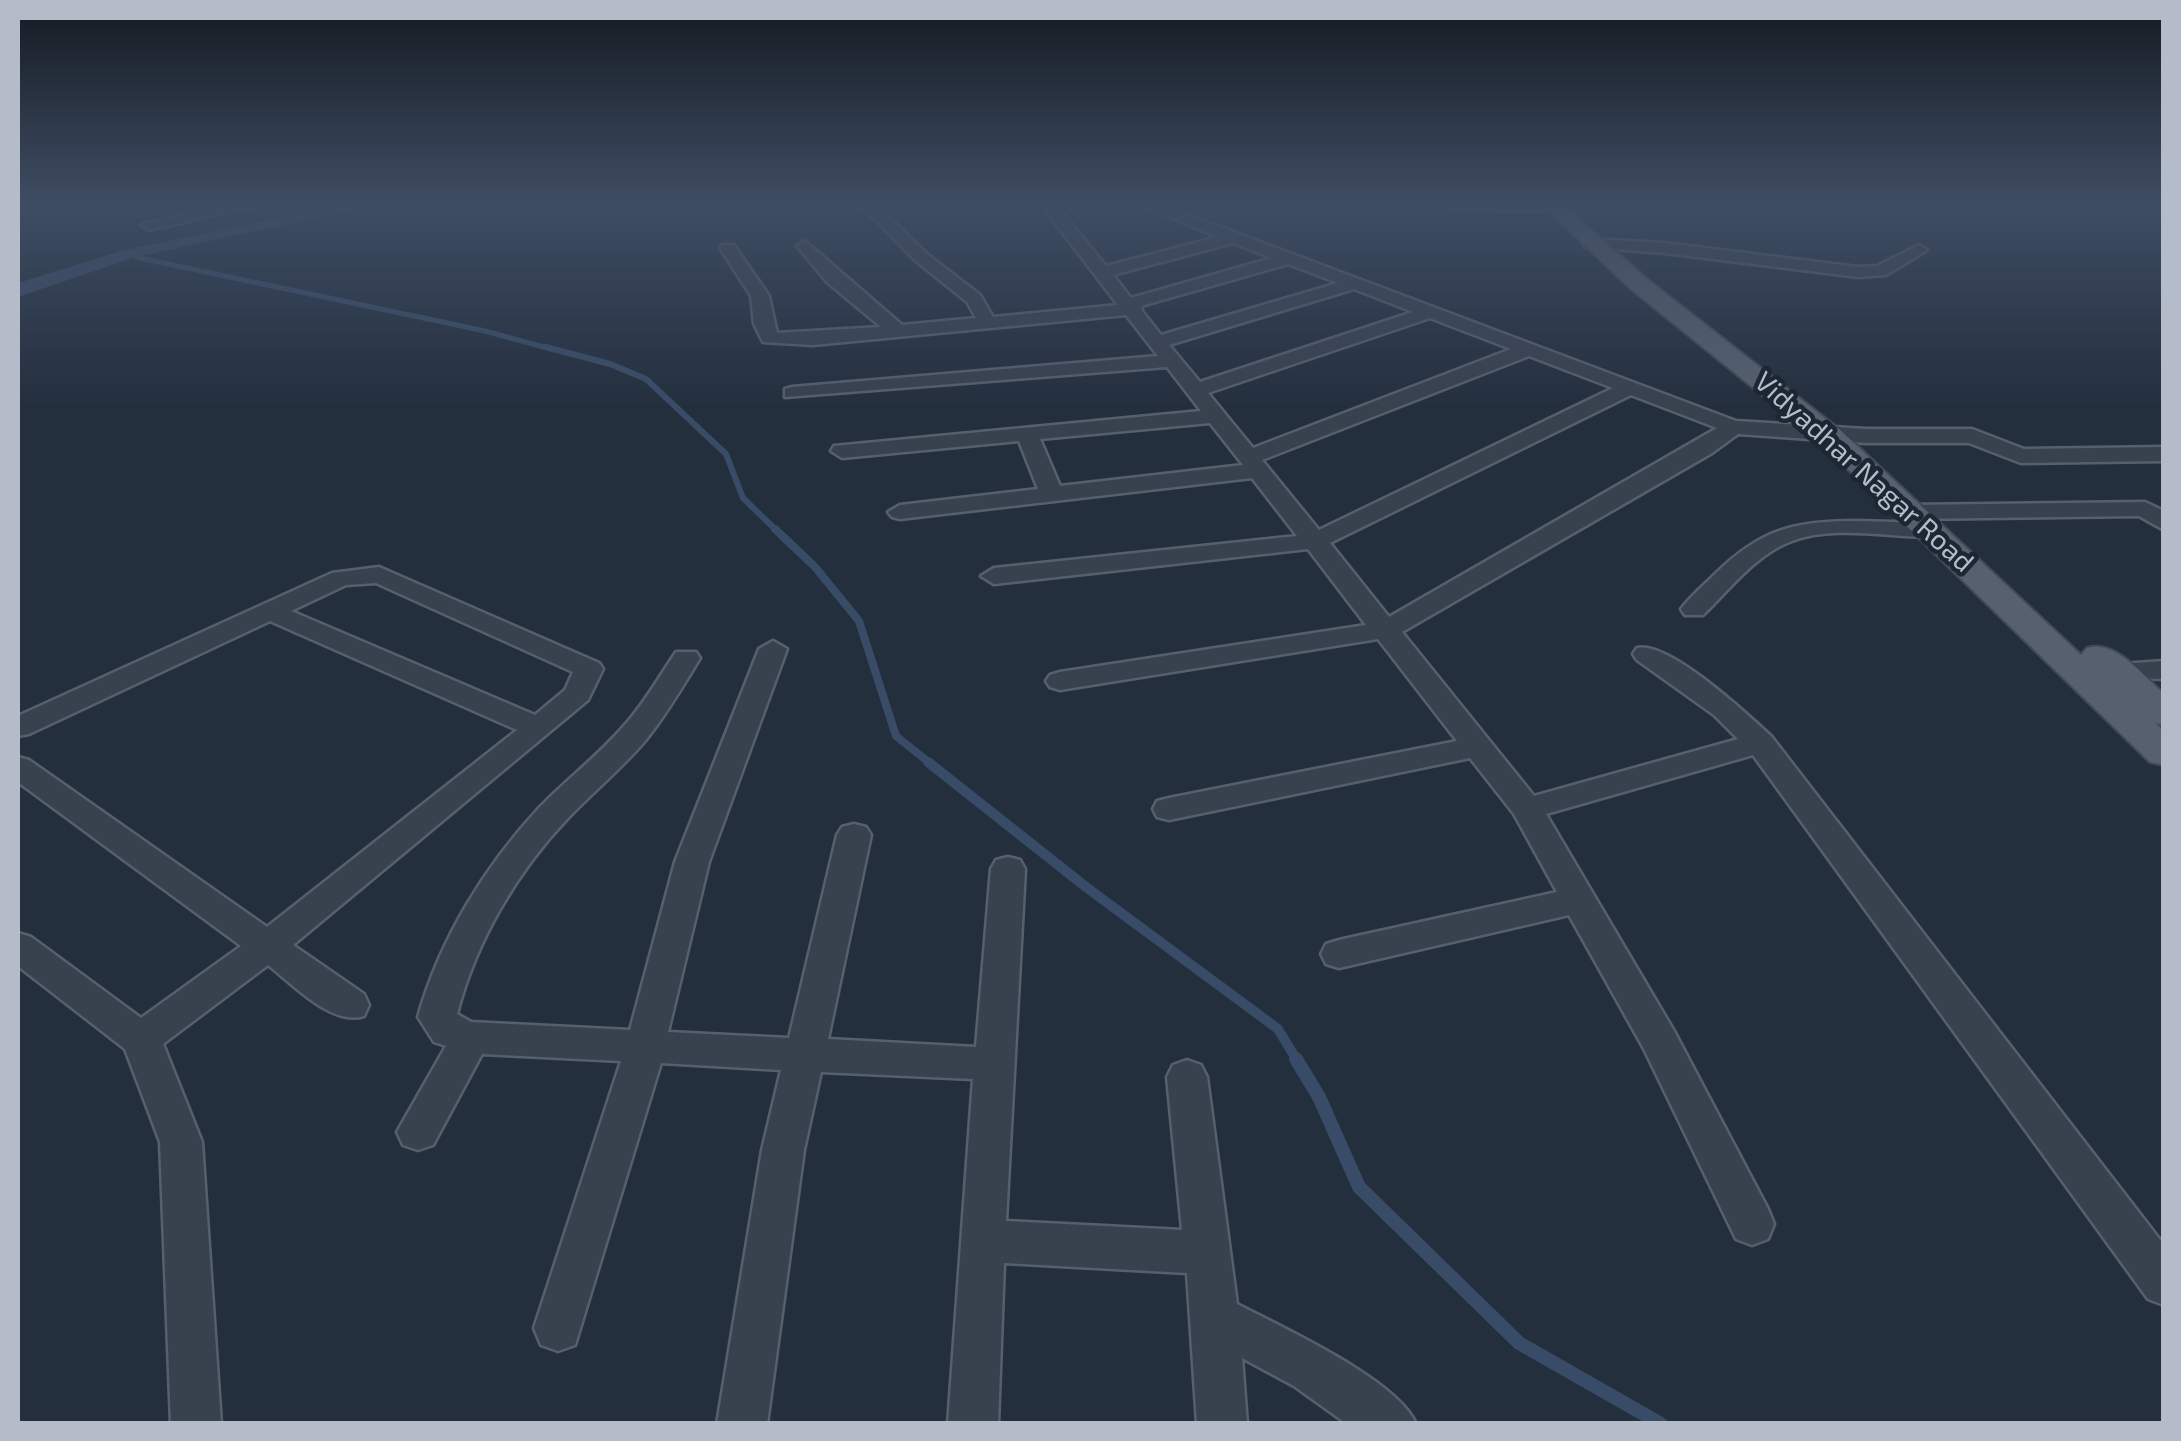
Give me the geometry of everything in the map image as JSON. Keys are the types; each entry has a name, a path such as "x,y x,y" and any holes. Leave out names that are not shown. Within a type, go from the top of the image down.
{"main road":[{"name":"Vidyadhar Nagar Road","path":"1627,273 2117,671 2164,714"},
{"name":"Vidyadhar Nagar Road","path":"1661,273 1795,384 1866,436 1929,518 2164,753"}],"street":[{"path":"745,273 760,296 763,324 770,338 814,339 1131,307 1240,273"},
{"path":"829,273 895,330"},
{"path":"941,273 974,300 987,322"},
{"path":"1105,273 1527,809 1660,1042 1752,1224"},
{"path":"1336,273 1733,427 1829,435 1972,436 2021,456 2164,454"},
{"path":"792,393 1166,352 1359,282"},
{"path":"1197,390 1433,311"},
{"path":"900,512 1255,464 1532,348"},
{"path":"994,576 1316,541 1632,386"},
{"path":"842,450 1218,416"},
{"path":"1060,681 1386,630 1704,448 1733,427"},
{"path":"1027,434 1052,494"},
{"path":"1694,609 1764,547 1784,535 1929,518 2157,514"},
{"path":"18,728 342,578 379,575 588,669 578,694 539,728 269,945 141,1039"},
{"path":"270,610 539,728"},
{"path":"558,1328 632,1098 692,862 772,649"},
{"path":"1646,654 1724,709 1760,743 2164,1283"},
{"path":"686,658 625,744 530,840 454,963 437,1017 448,1031 470,1038 994,1064"},
{"path":"2117,671 2164,670"},
{"path":"1527,809 1760,743"},
{"path":"1168,809 1478,747"},
{"path":"18,767 350,1005"},
{"path":"742,1424 783,1150 854,835"},
{"path":"973,1424 1008,869"},
{"path":"1339,954 1579,900"},
{"path":"18,947 141,1039 182,1142 196,1424"},
{"path":"418,1132 470,1038"},
{"path":"1187,1077 1215,1318 1222,1424"},
{"path":"982,1241 1208,1253"},
{"path":"1215,1318 1311,1369 1391,1424"}],"water":[{"path":"49,273 87,273 18,297 18,283"}],"waterway":[{"path":"212,273 485,331 555,350"},
{"path":"546,347 610,364 646,379 726,454 743,498 778,532"},
{"path":"775,529 815,567 859,621 896,736 931,764"},
{"path":"928,762 1086,887 1278,1029 1298,1062"},
{"path":"1296,1059 1319,1097 1359,1187 1519,1343 1661,1424"}]}
